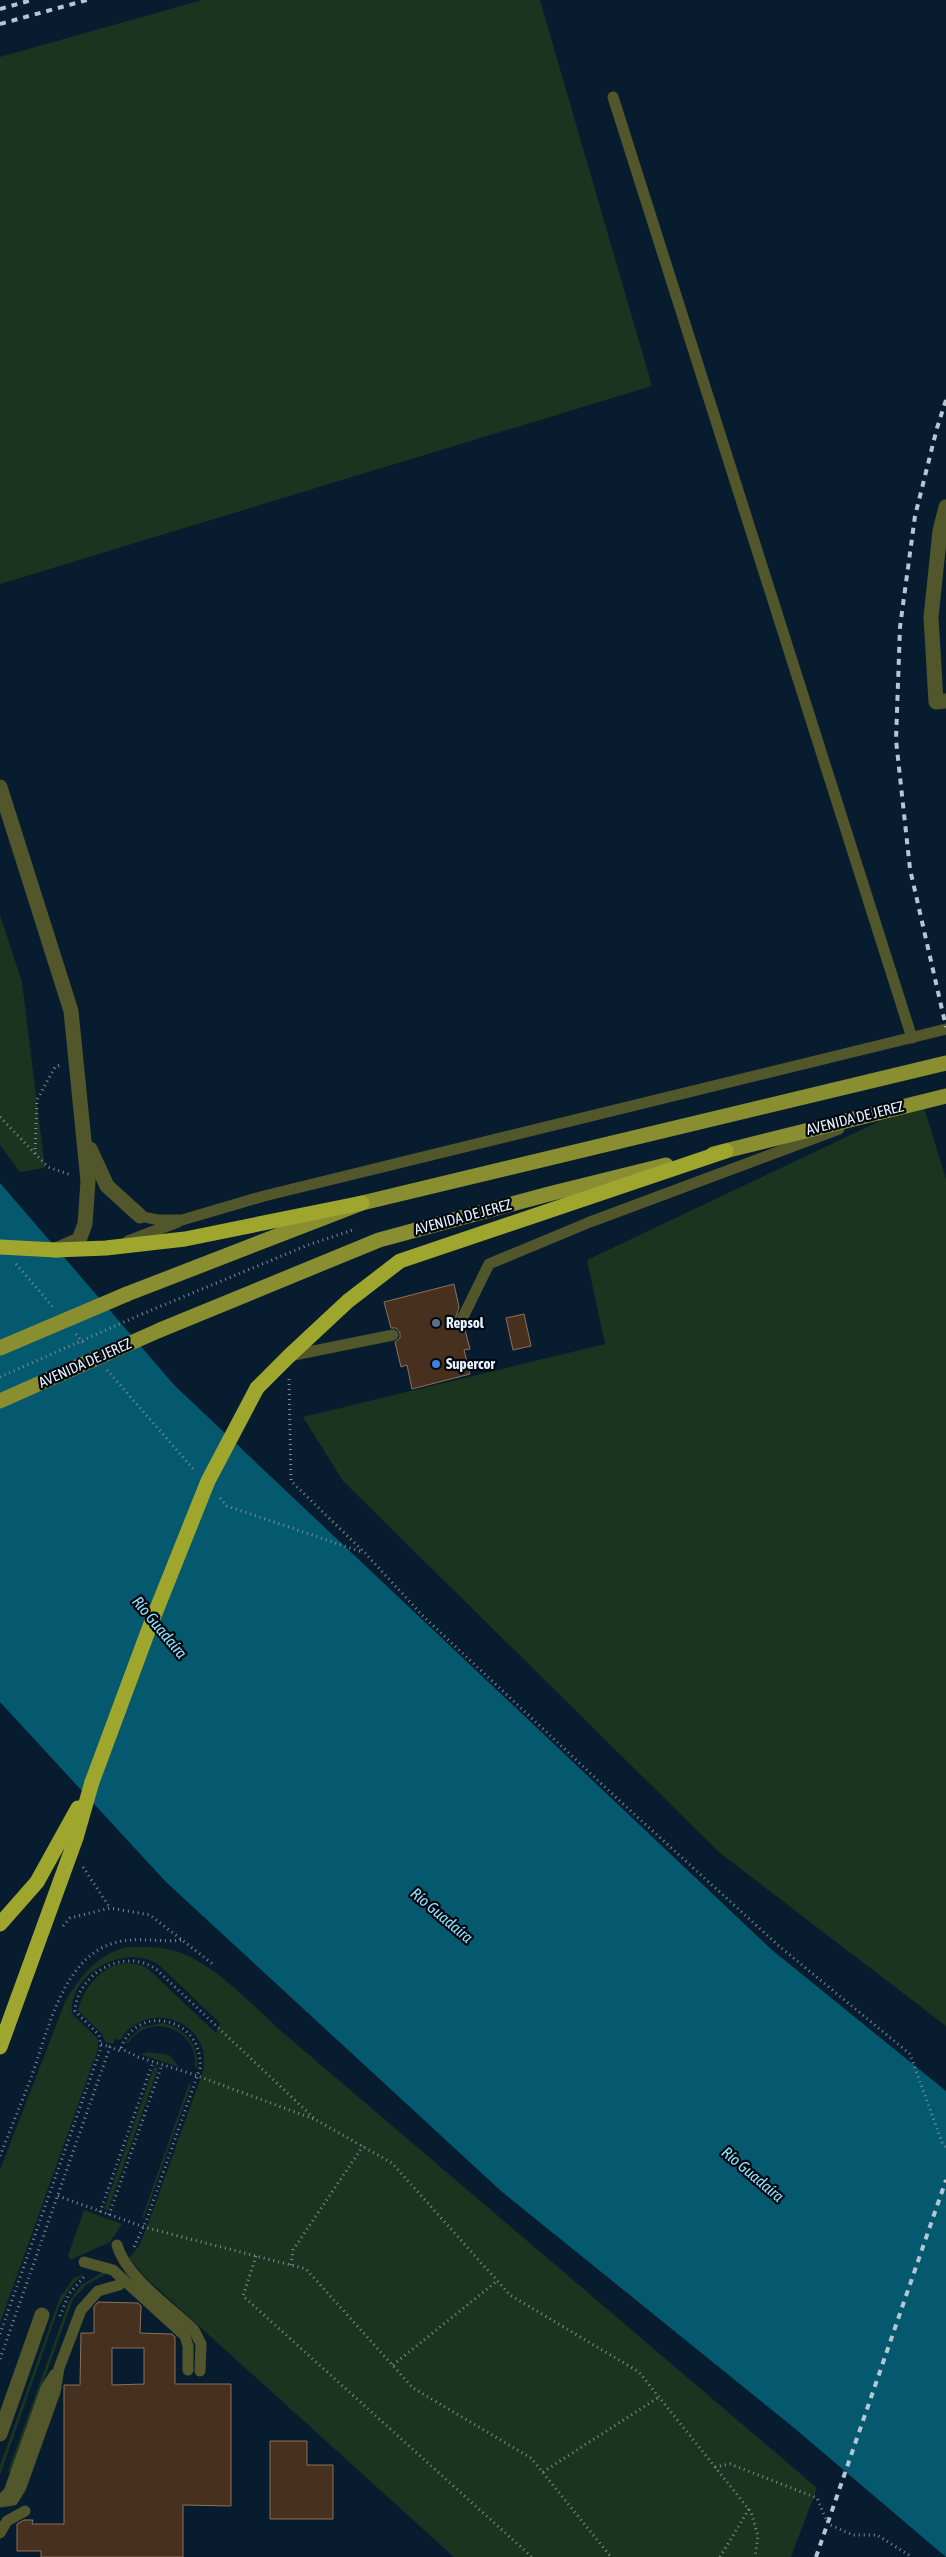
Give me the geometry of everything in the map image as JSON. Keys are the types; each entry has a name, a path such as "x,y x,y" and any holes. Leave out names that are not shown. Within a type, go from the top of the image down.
{"highway":[{"path":"0,2047 76,1838 92,1782 150,1626 208,1481 258,1388 288,1356 348,1301 400,1261 726,1150"},
{"path":"0,1247 56,1250 106,1248 185,1239 362,1203"},
{"path":"0,1924 37,1882 92,1782"}],"main road":[{"name":"AVENIDA DE JEREZ","path":"0,1348 127,1294 362,1203 946,1063"},
{"name":"AVENIDA DE JEREZ","path":"0,1401 160,1330 379,1240 549,1194 946,1096"}],"street":[{"path":"941,701 931,617 946,507"},
{"path":"0,787 71,1011 77,1060 86,1141 88,1181 85,1224 78,1240 56,1250"},
{"path":"86,1141 107,1186 140,1216"},
{"path":"0,2434 42,2315"}],"lane":[{"path":"613,97 912,1038"},
{"path":"106,1248 162,1230 182,1220 264,1196 946,1029"},
{"path":"462,1319 489,1264 590,1222 888,1110"},
{"path":"140,1216 158,1220 182,1220"},
{"path":"288,1356 393,1335"},
{"path":"117,2245 122,2259 142,2282 194,2330 200,2338 200,2371"},
{"path":"84,2262 113,2270 184,2336 188,2346 188,2370"},
{"path":"0,2502 9,2492 46,2388 59,2368 75,2324 88,2299 98,2291 118,2285"},
{"path":"0,2533 7,2521 25,2511"}],"path":[{"path":"35,1154 36,1100 55,1067 77,1060"},
{"path":"0,1117 48,1167 88,1181"},
{"path":"0,1377 142,1314 308,1245 359,1228"},
{"path":"13,1261 57,1312"},
{"path":"70,1327 89,1349"},
{"path":"288,1356 291,1481 365,1553 423,1616 622,1803 779,1946 910,2054 943,2144 946,2147"},
{"path":"101,1363 196,1472"},
{"path":"215,1492 227,1506 365,1553"},
{"path":"76,1838 80,1863 110,1908"},
{"path":"57,1933 70,1918 110,1908 150,1915 214,1965"},
{"path":"0,2156 54,2012 77,1969 89,1957 114,1943 130,1940 182,1940"},
{"path":"0,2334 101,2044 99,2036 75,2011 82,1988 98,1972 126,1960 145,1962 156,1970 316,2120"},
{"path":"101,2044 120,2051 127,2035 138,2026 152,2021 173,2022 190,2035 198,2048 201,2061 198,2077 144,2227 131,2251"},
{"path":"0,2359 110,2047"},
{"path":"120,2048 153,2062 316,2120 396,2166 497,2281 515,2298 635,2368 749,2509 755,2520 758,2536 755,2557"},
{"path":"100,2212 153,2062"},
{"path":"109,2215 162,2065"},
{"path":"292,2265 293,2250 363,2146"},
{"path":"58,2196 144,2227 306,2269 413,2388 531,2458 611,2557"},
{"path":"256,2256 243,2296 532,2557"},
{"path":"393,2365 497,2281"},
{"path":"543,2472 659,2397"},
{"path":"715,2466 730,2464 817,2498 828,2524 852,2535 877,2535 912,2557"},
{"path":"720,2557 749,2509"}],"green space":[{"path":"202,0 540,0 652,386 0,584 0,57"},
{"path":"0,915 22,982 45,1168 20,1172 0,1145"},
{"path":"922,1101 946,1179 946,2026 720,1853 343,1481 303,1417 605,1344 587,1260"},
{"path":"126,1947 170,1949 205,1965 218,1975 281,2031 817,2488 791,2557 454,2557 146,2278 129,2258 139,2246 148,2224 202,2074 204,2056 199,2041 190,2029 177,2021 162,2018 147,2019 132,2026 120,2040 115,2039 113,2044 105,2042 102,2034 78,2010 88,1989 103,1972 113,1966 135,1964 147,1968 216,2033 220,2023 159,1965 146,1959 131,1957 116,1960 102,1966 89,1974 79,1986 73,1999 72,2014 98,2039 98,2049 0,2323 0,2170 65,2002 83,1976 97,1961"},
{"path":"163,2023 178,2029 189,2039 196,2052 197,2068 195,2067 194,2053 189,2042 171,2028 159,2026 148,2028 137,2033 128,2043 125,2043 141,2027"},
{"path":"149,2052 169,2055 179,2067 140,2054"},
{"path":"154,2067 158,2068 108,2210 104,2209"},
{"path":"189,2084 191,2085 144,2218 142,2218"},
{"path":"84,2210 122,2224 110,2242 70,2260 68,2256"},
{"path":"103,2272 108,2273 86,2285 73,2299 11,2472 8,2471 69,2302 81,2285"},
{"path":"84,2274 73,2284 60,2304 0,2475 0,2466 60,2297 74,2278"}],"water":[{"name":"Río Guadaíra","path":"0,1183 175,1386 772,1950 946,2091 946,2557 793,2427 501,2191 166,1882 0,1702"}],"building":[{"path":"454,1284 459,1307 455,1320 458,1325 464,1326 470,1349 464,1350 470,1374 412,1389 407,1365 401,1367 395,1342 400,1338 400,1333 396,1328 391,1328 384,1302"},
{"path":"524,1314 531,1346 513,1350 506,1318"},
{"path":"98,2302 138,2303 141,2306 140,2333 172,2334 175,2337 175,2384 231,2384 231,2506 183,2505 183,2557 41,2557 41,2551 17,2551 17,2524 24,2520 33,2520 32,2524 64,2524 64,2385 80,2385 81,2333 94,2333 94,2307","holes":["112,2348 144,2348 144,2384 112,2385"]},
{"path":"270,2441 307,2441 307,2465 333,2465 333,2519 270,2519"}],"railway":[{"path":"0,9 32,0"},
{"path":"0,24 87,0"},
{"path":"946,400 915,516 900,627 896,740 910,869 946,1027"},
{"path":"816,2557 946,2180"}],"place":[{"name":"Repsol","path":"436,1323"},
{"name":"Supercor","path":"436,1364"}]}
